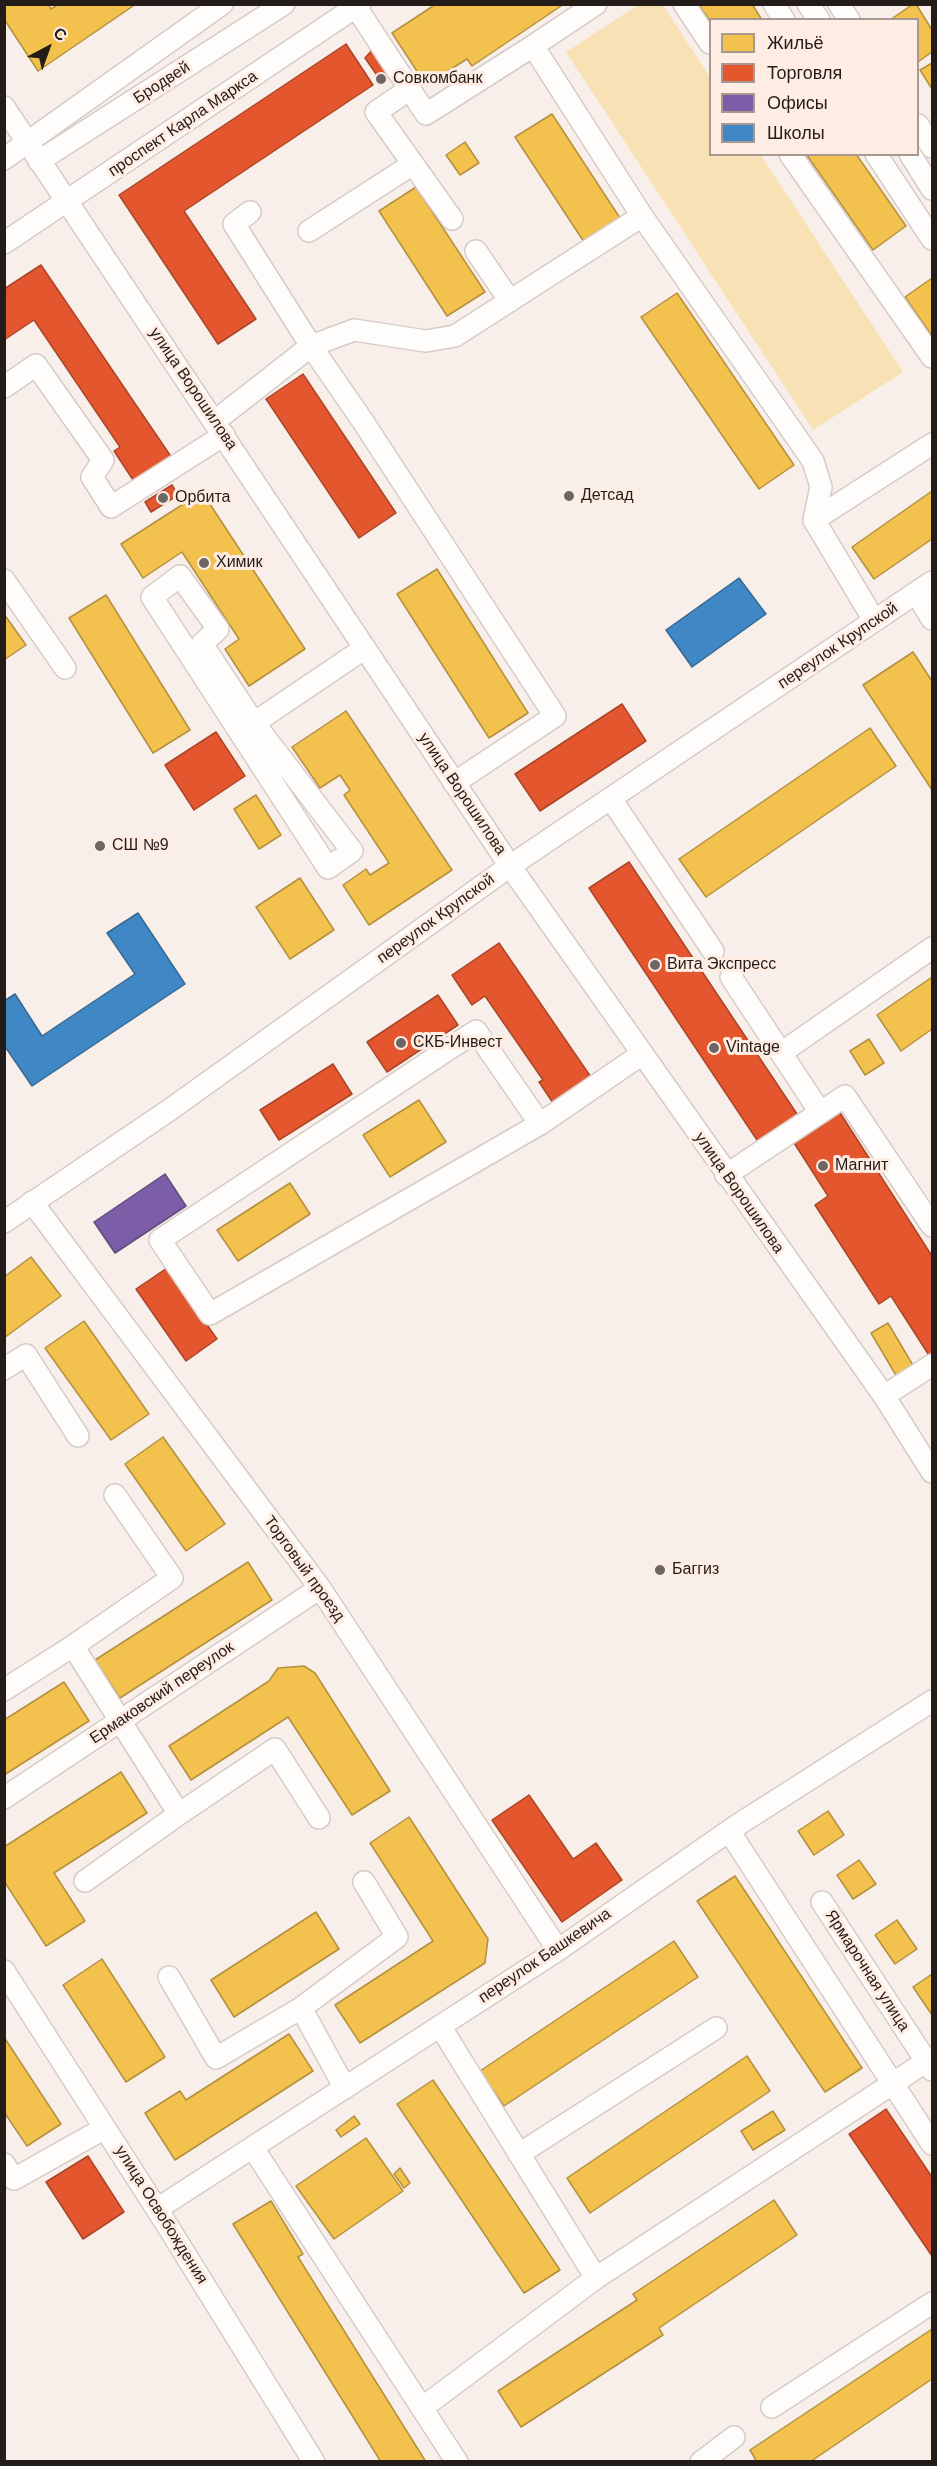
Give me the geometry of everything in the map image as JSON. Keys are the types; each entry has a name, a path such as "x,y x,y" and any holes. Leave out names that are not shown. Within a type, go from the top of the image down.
{"street":[{"path":"4,159 222,4"},
{"name":"Бродвей","path":"39,161 284,4"},
{"path":"358,6 426,114 596,4"},
{"path":"684,4 709,40"},
{"path":"774,4 783,18"},
{"path":"808,4 818,18"},
{"path":"839,4 848,18"},
{"name":"проспект Карла Маркса","path":"4,243 358,6"},
{"path":"533,46 642,216 813,461 821,487 814,520 874,620"},
{"path":"410,89 376,112 452,219"},
{"name":"улица Ворошилова","path":"4,107 510,866 884,1396 933,1472"},
{"path":"791,156 933,357"},
{"path":"877,156 933,239"},
{"path":"911,156 933,189"},
{"path":"309,231 413,164"},
{"path":"250,212 234,224 310,346 362,420 555,716 454,783"},
{"path":"4,387 36,365 103,460 92,477 111,507 220,428 310,346 354,330 426,341 455,336 642,216"},
{"path":"476,251 510,300"},
{"path":"814,520 933,444"},
{"path":"180,576 218,629 202,644 254,723 352,851 328,868 152,597 180,576"},
{"path":"4,580 65,668"},
{"path":"924,588 933,619"},
{"name":"переулок Крупской","path":"4,1222 168,1111 510,866 924,588"},
{"path":"254,723 365,648"},
{"path":"611,799 713,951"},
{"path":"781,1053 933,948"},
{"path":"731,977 820,1112"},
{"path":"540,1124 476,1031 160,1240 210,1314 540,1124 642,1054"},
{"path":"726,1175 845,1096 933,1226"},
{"name":"Торговый проезд","path":"32,1202 320,1588 558,1950"},
{"path":"4,1369 26,1355 78,1436"},
{"path":"884,1396 933,1365"},
{"path":"4,1690 172,1578 115,1495"},
{"name":"Ермаковский переулок","path":"4,1798 320,1588"},
{"path":"73,1646 179,1814"},
{"name":"переулок Башкевича","path":"156,2209 558,1950 729,1831 933,1701"},
{"path":"85,1881 275,1749 319,1818"},
{"path":"729,1831 933,2144"},
{"path":"169,1977 216,2058 301,2008 397,1937 364,1882"},
{"name":"Ярмарочная улица","path":"822,1902 930,2066"},
{"name":"улица Освобождения","path":"7,1981 105,2128 314,2462"},
{"path":"301,2008 345,2088"},
{"path":"440,2025 596,2278"},
{"path":"519,2154 716,2028"},
{"path":"422,2408 596,2278 892,2083 930,2066"},
{"path":"4,2164 14,2179 105,2128"},
{"path":"253,2148 457,2462"},
{"path":"772,2407 933,2303"},
{"path":"701,2462 735,2437"}],"shaded area":[{"path":"638,5 663,5 709,75 709,156 762,156 903,372 813,430 566,52"}],"building: Жильё":[{"path":"4,4 48,4 51,9 59,4 136,4 38,71 4,19"},
{"path":"436,4 564,4 472,66 467,59 426,85 392,33"},
{"path":"698,4 752,4 761,18 709,18"},
{"path":"916,4 932,30 932,52 919,61 919,18 893,18"},
{"path":"932,63 932,89 920,70"},
{"path":"552,114 620,218 584,242 515,137"},
{"path":"465,142 479,163 460,175 446,155"},
{"path":"807,156 857,156 906,226 873,250"},
{"path":"416,187 485,292 447,316 379,211"},
{"path":"932,278 932,336 905,297"},
{"path":"677,293 794,465 759,489 641,317"},
{"path":"932,491 932,539 874,579 852,547"},
{"path":"202,492 305,649 249,686 225,649 239,639 182,552 143,578 121,544"},
{"path":"437,569 528,713 489,738 397,594"},
{"path":"106,595 190,730 153,753 69,618"},
{"path":"4,614 26,645 4,660"},
{"path":"913,652 932,681 932,790 863,685"},
{"path":"346,711 452,870 369,925 343,885 366,869 370,875 389,863 344,795 350,790 340,775 320,788 292,747"},
{"path":"870,728 896,766 706,897 679,859"},
{"path":"256,795 281,835 259,849 234,809"},
{"path":"300,878 334,930 290,959 256,907"},
{"path":"932,977 932,1029 901,1051 877,1015"},
{"path":"869,1039 884,1063 865,1075 850,1051"},
{"path":"419,1100 446,1142 390,1177 363,1135"},
{"path":"290,1183 310,1214 238,1261 217,1230"},
{"path":"31,1257 61,1296 4,1338 4,1277"},
{"path":"84,1321 149,1414 111,1440 45,1348"},
{"path":"888,1323 914,1367 897,1377 871,1333"},
{"path":"163,1437 225,1524 186,1551 125,1464"},
{"path":"248,1562 272,1600 120,1698 95,1660"},
{"path":"304,1666 315,1673 390,1791 352,1815 288,1717 191,1780 169,1746 269,1681 278,1668"},
{"path":"64,1682 89,1721 4,1775 4,1720"},
{"path":"121,1772 147,1813 54,1873 85,1921 46,1946 4,1881 4,1847"},
{"path":"828,1811 844,1835 814,1855 798,1831"},
{"path":"409,1817 488,1939 485,1963 360,2043 335,2005 433,1941 370,1843"},
{"path":"859,1860 876,1884 853,1899 837,1875"},
{"path":"735,1876 862,2068 825,2092 697,1901"},
{"path":"316,1912 339,1949 234,2017 211,1980"},
{"path":"897,1920 917,1949 895,1964 875,1935"},
{"path":"674,1941 698,1977 504,2106 480,2071"},
{"path":"102,1959 165,2057 126,2082 63,1985"},
{"path":"932,1974 932,2015 913,1987"},
{"path":"289,2034 313,2071 175,2160 145,2113 180,2091 186,2100"},
{"path":"4,2037 61,2124 27,2146 4,2112"},
{"path":"747,2056 770,2091 590,2213 567,2178"},
{"path":"433,2080 560,2270 524,2293 397,2104"},
{"path":"773,2111 785,2130 753,2150 741,2131"},
{"path":"354,2116 360,2124 341,2137 336,2130"},
{"path":"366,2138 403,2191 334,2239 296,2186"},
{"path":"400,2168 410,2183 404,2188 394,2174"},
{"path":"774,2200 797,2235 659,2328 663,2335 521,2427 498,2391 637,2300 633,2294"},
{"path":"271,2201 303,2254 298,2257 426,2462 381,2462 233,2224"},
{"path":"932,2329 932,2379 810,2462 757,2462 750,2450"}],"building: Торговля":[{"path":"346,44 373,85 184,211 256,319 218,344 119,195"},
{"path":"373,49 395,72 381,81 365,58"},
{"path":"41,265 172,458 135,483 114,451 120,447 34,320 4,340 4,289"},
{"path":"303,374 396,513 359,538 266,399"},
{"path":"172,485 178,495 151,512 145,502"},
{"path":"622,704 646,741 540,811 515,774"},
{"path":"216,732 245,776 194,810 165,765"},
{"path":"629,862 799,1117 759,1143 589,888"},
{"path":"499,943 593,1080 555,1106 539,1082 543,1080 485,996 472,1005 452,975"},
{"path":"438,995 458,1025 387,1072 367,1042"},
{"path":"333,1064 352,1094 279,1140 260,1110"},
{"path":"835,1105 932,1256 932,1360 891,1296 879,1304 815,1205 828,1196 789,1135"},
{"path":"167,1268 217,1339 186,1361 136,1289"},
{"path":"529,1795 573,1859 596,1843 622,1880 562,1922 492,1820"},
{"path":"886,2109 932,2177 932,2256 849,2134"},
{"path":"88,2156 124,2212 83,2239 46,2182"}],"building: Офисы":[{"path":"165,1174 186,1206 115,1253 94,1222"}],"building: Школы":[{"path":"739,578 766,614 692,667 666,630"},
{"path":"138,913 185,984 32,1086 4,1045 4,1001 15,994 42,1036 135,974 107,933"}],"place":[{"name":"Совкомбанк","path":"381,79"},
{"name":"Детсад","path":"569,496"},
{"name":"Орбита","path":"163,498"},
{"name":"Химик","path":"204,563"},
{"name":"СШ №9","path":"100,846"},
{"name":"Вита Экспресс","path":"655,965"},
{"name":"СКБ-Инвест","path":"401,1043"},
{"name":"Vintage","path":"714,1048"},
{"name":"Магнит","path":"823,1166"},
{"name":"Баггиз","path":"660,1570"}]}
